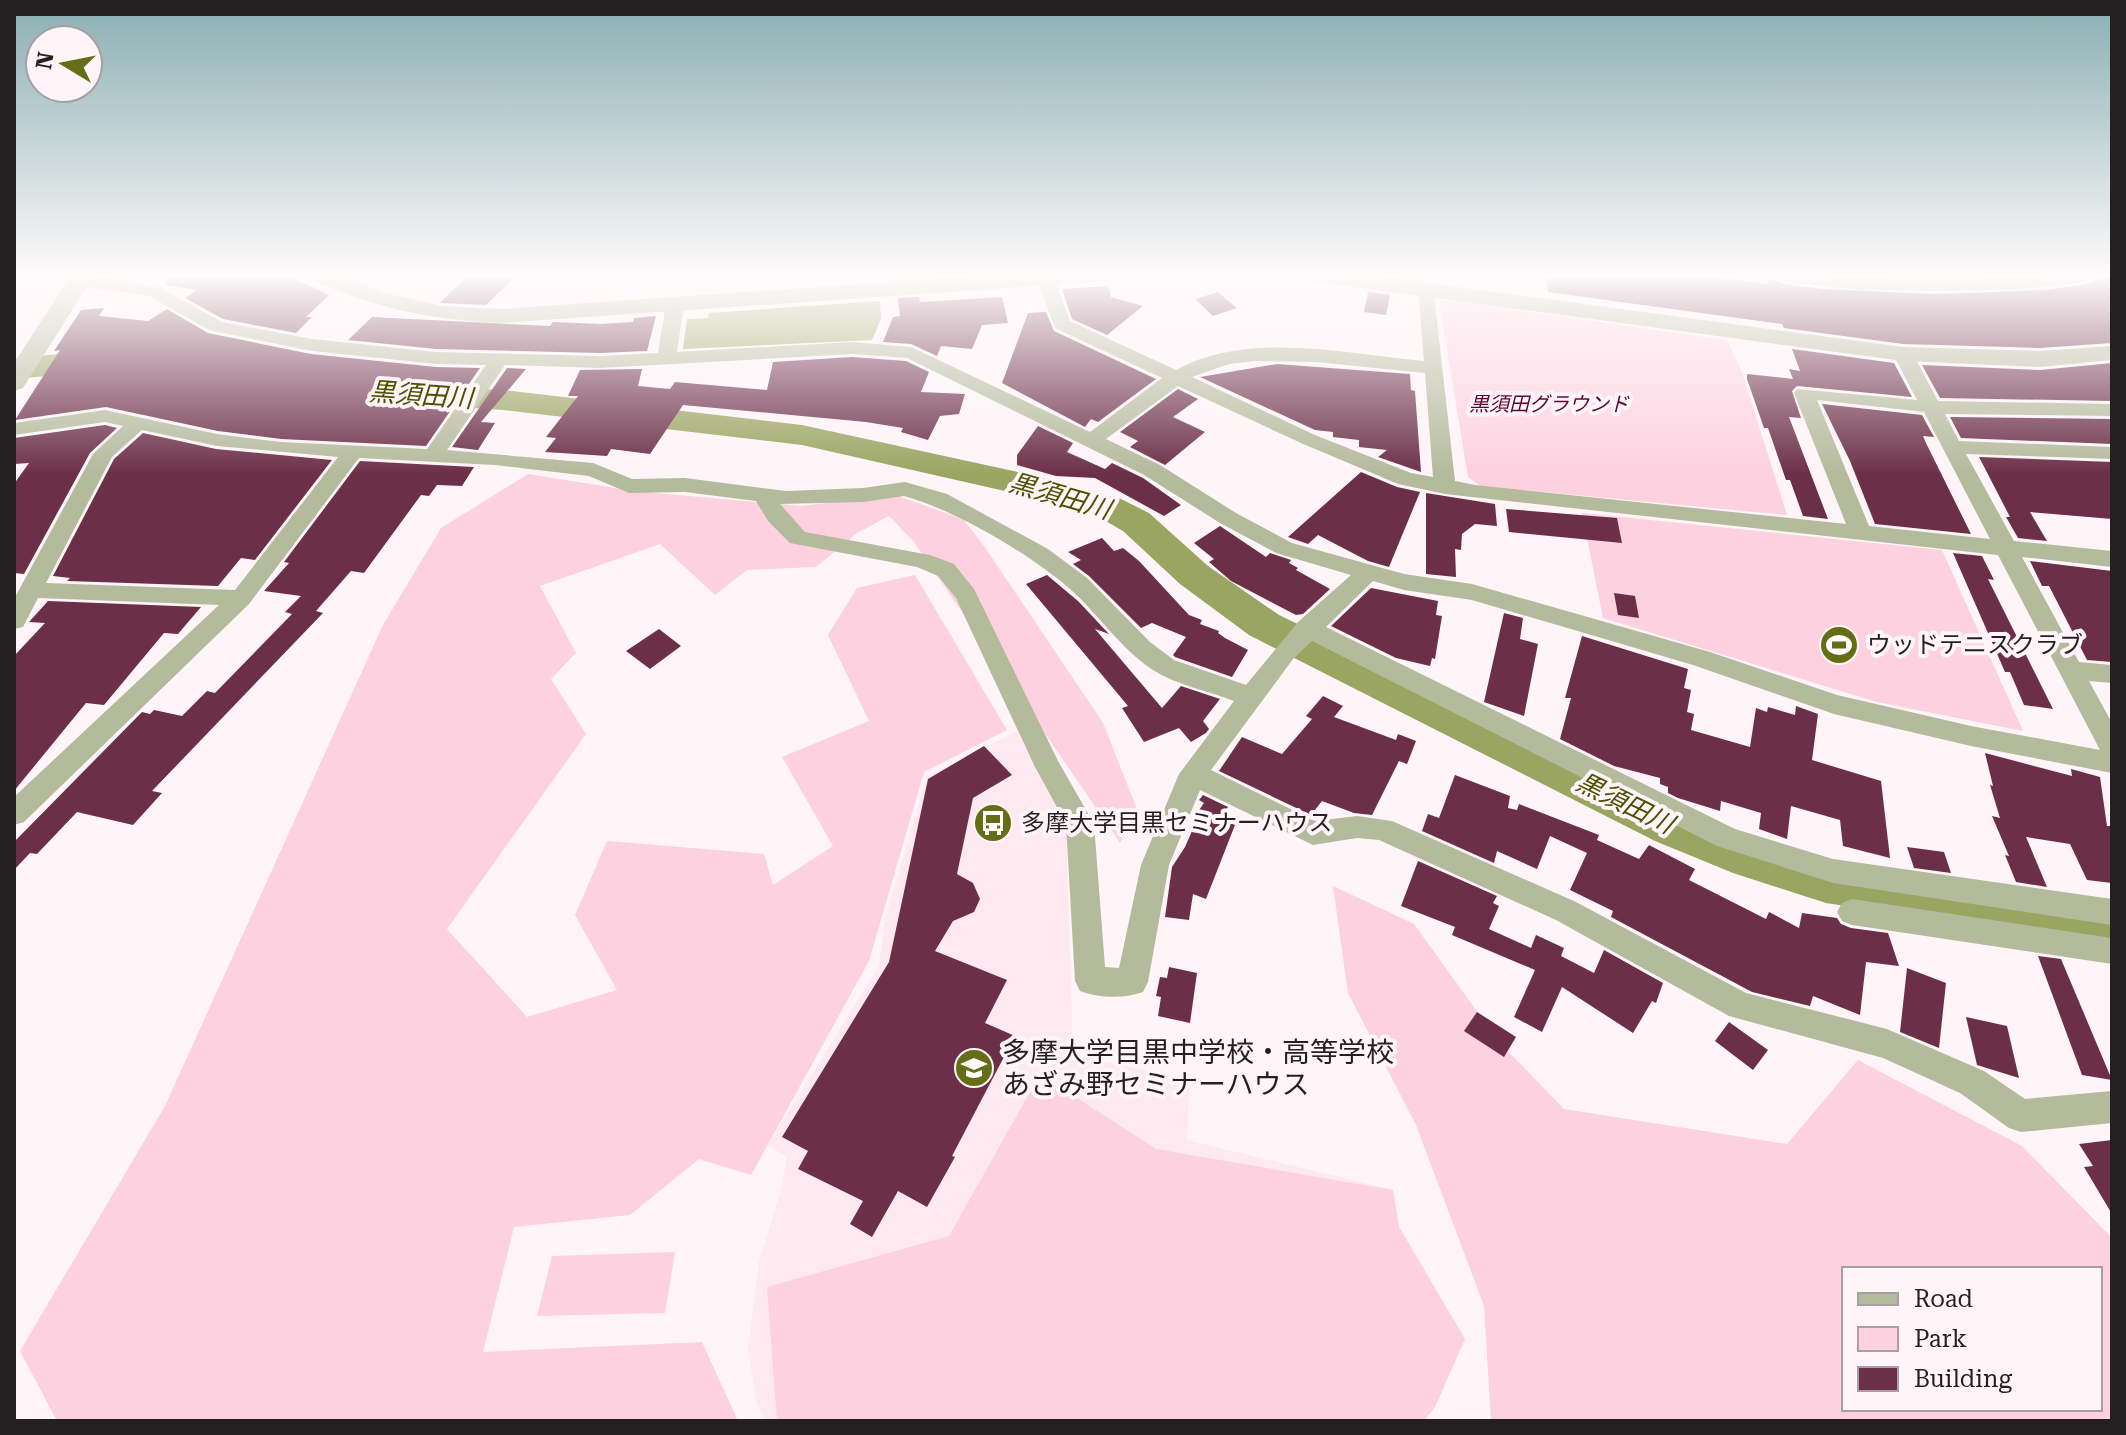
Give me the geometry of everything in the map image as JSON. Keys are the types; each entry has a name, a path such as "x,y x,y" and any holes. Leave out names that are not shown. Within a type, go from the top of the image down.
{"street":[{"path":"19,366 35,341"},
{"path":"292,341 436,358 600,362 852,348 911,353 1152,470 1228,518 1284,548 1404,582 1486,596 1701,658 1834,704 1971,736 2112,763"},
{"path":"667,357 669,341"},
{"path":"1098,341 1336,451 1406,479 1445,487 2112,559"},
{"path":"1430,341 1445,487"},
{"path":"1816,341 1903,354 2040,359 2112,353"},
{"path":"1903,354 2112,748"},
{"path":"1092,440 1178,378 1201,366 1234,357 1269,355 1433,368"},
{"path":"432,457 499,360"},
{"path":"1861,533 1804,393 1930,407 2112,410"},
{"path":"14,429 105,416 217,440 352,453 495,459 593,470 629,486 685,485 764,496 820,498 905,489 939,499 1040,554 1079,584 1133,639 1165,666 1249,696"},
{"path":"14,621 103,454 138,423"},
{"path":"1953,447 2112,453"},
{"path":"14,814 241,598 352,453"},
{"path":"764,496 776,516 798,538 922,560 946,570 966,595 1048,767 1080,824 1091,981 1132,982 1155,865 1193,774 1249,696 1298,638 1368,572"},
{"path":"31,590 241,598"},
{"path":"1298,638 1727,838 1833,871 2112,912"},
{"path":"2072,670 2112,674"},
{"path":"1193,774 1313,833 1357,827 1382,829 1566,911 1740,1006 1887,1044 1972,1082 2021,1116 2112,1107"},
{"path":"1852,912 2112,951"}],"shaded area":[{"path":"684,341 852,341 683,349"},
{"name":"多摩大学目黒中学校・高等学校 あざみ野セミナーハウス","path":"1017,731 1066,828 1073,1054 1190,1081 1187,1140 1393,1190 1399,1227 1465,1339 1424,1421 765,1421 756,1400 748,1350 759,1262 782,1187 787,1157 768,1145 879,966 885,919 927,777"}],"green space":[{"name":"黒須田グラウンド","path":"1446,341 1727,341 1742,372 1787,515 1480,486 1468,477"},
{"path":"528,474 634,491 801,506 895,495 963,519 1103,723 1137,809 1120,843 914,542 889,516 857,533 816,567 747,570 715,595 660,544 540,586 576,653 551,679 586,734 447,929 527,1017 617,990 575,915 607,841 764,854 773,885 833,846 782,757 869,721 828,635 857,588 915,575 1007,730 924,772 869,961 751,1175 699,1159 630,1215 514,1227 483,1352 702,1342 738,1421 57,1421 20,1351 165,1106 383,625 441,528"},
{"name":"ウッドテニスクラブ","path":"1582,513 1942,550 2023,731 1877,702 1603,618"},
{"path":"1333,886 1414,924 1499,1042 1564,1109 1787,1144 1858,1060 2022,1146 2112,1238 2112,1421 1491,1421 1484,1306 1416,1125 1348,993"},
{"path":"1040,1074 1156,1149 1393,1190 1399,1227 1465,1339 1435,1407 1424,1421 777,1421 767,1287 949,1236"},
{"path":"675,1252 665,1313 537,1316 552,1256"}],"building":[{"path":"61,341 247,341 311,354 436,367 480,368 426,446 281,439 218,431 106,407 15,420 60,350 54,351"},
{"path":"357,341 650,341 647,351 600,353 436,349"},
{"path":"975,341 972,349 941,346 937,356 911,344 883,342"},
{"path":"1018,341 1075,341 1156,379 1098,422 1091,419 1085,427 1002,383"},
{"path":"1880,341 2112,341 2040,348"},
{"path":"1792,349 1894,363 1912,397 1797,386 1792,391 1801,418 1789,417 1828,519 1803,516 1790,480 1786,480 1768,428 1764,428 1747,379 1747,374 1793,379 1789,369 1800,371"},
{"path":"852,357 906,361 929,372 921,392 965,394 959,414 940,416 928,440 901,432 903,428 866,422 683,405 650,454 611,449 607,456 545,452 556,438 546,437 578,396 568,396 580,370 642,369 638,386 670,389 675,382 767,390 773,362"},
{"path":"2112,363 2112,401 1940,398 1922,365 2040,370"},
{"path":"1277,364 1410,374 1411,390 1415,391 1421,472 1378,457 1387,450 1359,447 1359,440 1333,437 1333,432 1315,430 1200,377"},
{"path":"507,368 526,369 481,422 495,423 478,450 452,447"},
{"path":"1178,389 1198,399 1173,417 1205,432 1165,465 1130,447 1138,441 1120,432"},
{"path":"1822,404 1922,415 1934,437 1923,436 1971,534 1875,524 1850,461"},
{"path":"1950,417 2112,419 2112,444 1961,438"},
{"path":"105,425 117,428 90,453 24,574 14,573 14,484 29,463 14,464 14,438"},
{"path":"1038,426 1073,443 1067,452 1105,469 1112,463 1143,478 1181,505 1164,516 1095,478 1056,476 1017,465 1017,455"},
{"path":"143,433 216,449 332,460 255,560 241,558 218,586 67,581 70,578 53,576 114,459"},
{"path":"1979,457 2112,462 2112,519 2030,512 2047,541 2018,538"},
{"path":"360,461 474,467 462,486 437,485 429,496 421,495 364,573 351,571 316,611 323,613 152,791 162,793 133,825 77,812 37,854 30,853 14,870 14,842 142,712 150,714 154,710 182,716 207,691 215,693 292,614 285,612 301,596 264,591 289,563 284,562"},
{"path":"1361,472 1397,487 1420,492 1389,567 1368,561 1318,535 1308,544 1288,537"},
{"path":"1426,493 1495,504 1497,526 1475,524 1462,534 1461,550 1455,549 1456,577 1426,574"},
{"path":"1506,509 1617,518 1622,543 1509,532"},
{"path":"1220,526 1266,557 1270,553 1291,560 1289,563 1298,568 1296,570 1330,589 1303,614 1296,615 1231,581 1209,562 1214,559 1194,543"},
{"path":"1102,538 1114,551 1123,548 1139,561 1189,615 1202,620 1200,624 1219,631 1225,638 1248,650 1232,677 1175,657 1173,655 1186,637 1152,623 1141,628 1073,564 1081,560 1068,552"},
{"path":"1953,553 1982,556 1994,580 1988,579 2053,709 2024,705 2010,672 2005,672"},
{"path":"2030,561 2112,571 2112,662 2087,660 2049,586 2042,586"},
{"path":"1047,575 1078,601 1109,634 1095,629 1162,708 1181,686 1220,699 1203,721 1209,729 1206,733 1191,742 1179,728 1144,742 1122,708 1128,706 1026,584"},
{"path":"1371,588 1438,601 1436,615 1442,616 1435,659 1432,658 1430,666 1396,658 1331,626"},
{"path":"1614,593 1635,596 1639,618 1618,615"},
{"path":"48,601 201,607 178,634 164,633 104,705 86,703 14,791 14,656 45,623 29,622"},
{"path":"1504,613 1523,618 1520,639 1538,644 1524,716 1484,702"},
{"path":"659,629 681,646 650,669 626,651"},
{"path":"1582,636 1688,669 1684,688 1691,690 1687,712 1694,714 1691,730 1750,747 1756,708 1767,712 1768,707 1795,715 1796,706 1818,714 1812,760 1881,781 1890,858 1843,846 1840,820 1791,806 1787,839 1759,829 1761,813 1721,801 1720,811 1678,798 1668,793 1668,787 1660,784 1660,778 1614,766 1560,739 1571,698 1565,698"},
{"path":"1323,696 1343,706 1334,717 1396,740 1398,734 1416,741 1407,764 1399,761 1372,815 1354,813 1322,801 1311,815 1219,771 1242,737 1282,754 1312,719 1306,716"},
{"path":"984,746 1012,775 973,798 957,874 973,883 980,899 974,912 953,921 935,951 1007,980 985,1023 1015,1036 927,1207 898,1191 872,1237 850,1224 863,1201 798,1169 808,1151 782,1137 889,962 928,779"},
{"path":"1985,753 2072,776 2071,769 2100,777 2107,826 2112,826 2112,883 2087,880 2070,844 2026,837 2047,887 2016,882 1992,816 2000,818"},
{"path":"1455,775 1510,796 1508,808 1517,810 1519,804 1599,835 1597,840 1639,859 1649,845 1695,869 1689,880 1766,919 1769,912 1799,928 1802,913 1837,918 1841,924 1851,928 1888,933 1899,966 1866,962 1860,1015 1813,996 1810,1006 1752,992 1611,917 1613,911 1570,890 1587,853 1550,836 1537,869 1497,851 1494,863 1422,831 1428,814 1439,818"},
{"path":"1203,795 1228,807 1220,819 1235,825 1206,899 1193,894 1189,920 1165,917 1172,867 1196,822 1192,820 1204,803 1199,800"},
{"path":"1907,847 1944,852 1951,873 1914,868"},
{"path":"1418,861 1497,896 1493,903 1499,906 1489,929 1531,948 1536,935 1564,948 1561,956 1594,973 1604,950 1663,983 1656,1003 1652,1001 1633,1033 1562,987 1542,1032 1514,1017 1535,970 1452,935 1455,927 1401,906"},
{"path":"2038,956 2061,959 2112,1080 2082,1075"},
{"path":"1169,967 1197,973 1190,1023 1158,1016 1161,997 1156,996 1160,977 1167,978"},
{"path":"1907,968 1946,983 1939,1048 1900,1032"},
{"path":"1477,1012 1516,1037 1504,1057 1464,1031"},
{"path":"1966,1017 2007,1026 2019,1078 1977,1065"},
{"path":"1729,1022 1768,1050 1753,1070 1715,1041"},
{"path":"2112,1140 2112,1214 2084,1167 2093,1166 2079,1144"}],"waterway":[{"name":"黒須田川","path":"14,369 85,361 111,362"},
{"name":"黒須田川","path":"398,395 503,400 802,435 1036,487 1108,507 1136,522 1194,575 1264,625 1672,827 1750,859 1826,882 2112,926"}],"place":[{"name":"ウッドテニスクラブ","path":"1839,645"},
{"name":"多摩大学目黒セミナーハウス","path":"993,823"},
{"name":"多摩大学目黒中学校・高等学校 あざみ野セミナーハウス","path":"974,1068"}]}
